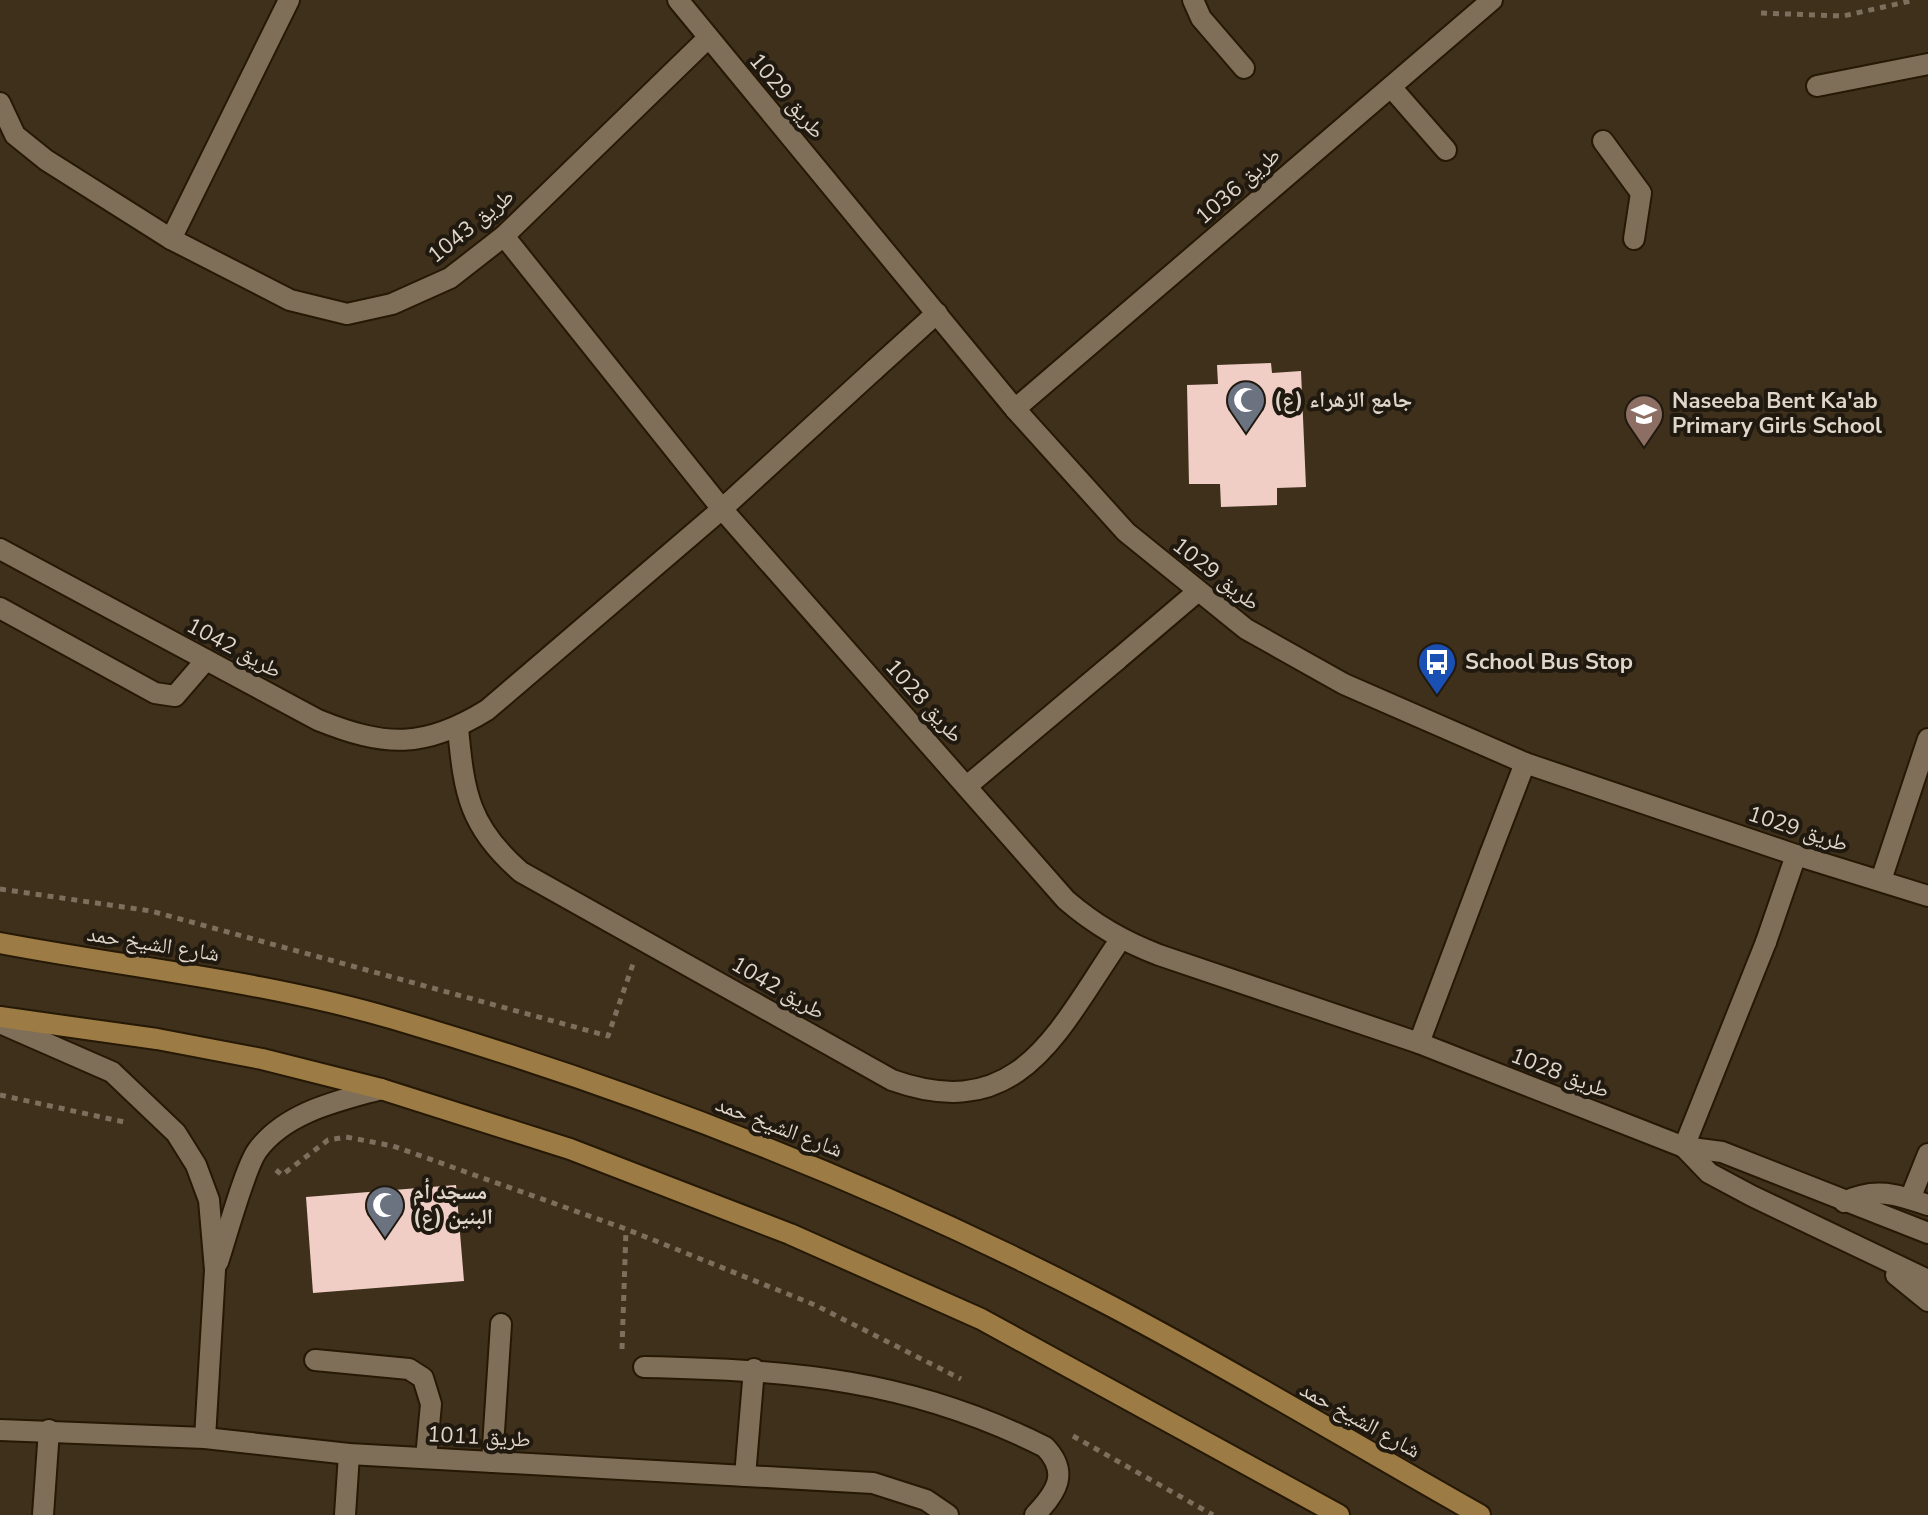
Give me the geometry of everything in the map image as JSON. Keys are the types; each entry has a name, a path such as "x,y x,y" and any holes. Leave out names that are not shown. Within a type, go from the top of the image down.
{"main road":[{"name":"شارع الشيخ حمد","path":"0,943 244,982 392,1018 592,1083 813,1164 1110,1306 1480,1515"},
{"path":"0,1020 157,1039 381,1089 570,1149 898,1280 981,1319 1339,1515"},
{"path":"1248,1463 1310,1515"}],"street":[{"path":"171,239 289,0"},
{"name":"طريق 1029","path":"678,0 1015,409 1126,532 1246,629 1344,684 1525,763 1796,855 1928,896"},
{"path":"1193,0 1201,18 1244,68"},
{"name":"طريق 1036","path":"1015,409 1391,87 1485,2"},
{"name":"طريق 1043","path":"0,103 15,135 46,160 171,239 290,300 347,314 392,304 450,278 504,236 708,38"},
{"path":"1817,86 1928,64"},
{"path":"1391,87 1446,150"},
{"path":"1603,141 1641,193 1634,239"},
{"name":"طريق 1028","path":"504,236 722,509 1066,900 1091,922 1120,940 1419,1043 1684,1147 1722,1152 1928,1233"},
{"name":"طريق 1042","path":"0,549 318,720 363,738 412,741 458,728 487,710 722,509 937,313"},
{"path":"967,786 1197,592"},
{"path":"0,608 155,693 175,696 206,660"},
{"name":"طريق 1042","path":"458,728 463,784 474,818 494,848 521,872 892,1080 925,1092 959,1094 994,1086 1025,1069 1049,1043 1120,940"},
{"path":"1881,880 1928,739"},
{"path":"1419,1043 1525,763"},
{"path":"1684,1147 1766,942 1796,855"},
{"path":"0,1020 112,1072 176,1133 196,1165 209,1200 215,1270 205,1438"},
{"path":"215,1270 256,1152 293,1119 330,1103 381,1089"},
{"name":"طريق 1028","path":"1684,1147 1709,1173 1838,1239 1928,1280"},
{"path":"1844,1202 1873,1192 1919,1202 1928,1154"},
{"path":"1838,1239 1909,1283 1928,1301"},
{"path":"492,1462 501,1324"},
{"path":"315,1360 409,1369 423,1378 431,1404 426,1458"},
{"path":"644,1367 754,1369 819,1375 897,1391 958,1408 1045,1447 1054,1457 1059,1483 1054,1495 1035,1515"},
{"path":"745,1476 754,1369"},
{"name":"طريق 1011","path":"0,1430 205,1438 349,1454 873,1483 926,1500 948,1515"},
{"path":"43,1515 49,1430"},
{"path":"345,1515 349,1454"}],"path":[{"path":"1761,13 1843,16 1915,0"},
{"path":"0,889 151,911 608,1036 642,938"},
{"path":"256,1152 282,1175 328,1140 346,1137 393,1146 626,1229 815,1305 965,1381"},
{"path":"626,1229 622,1367 644,1367"},
{"path":"1060,1429 1213,1515"}],"building":[{"name":"جامع الزهراء (ع)","path":"1271,363 1272,373 1301,371 1306,487 1277,488 1277,505 1221,507 1220,484 1189,484 1187,385 1218,384 1217,365"},
{"name":"مسجد أم البنين (ع)","path":"456,1185 464,1281 313,1293 306,1197"}],"place":[{"name":"جامع الزهراء (ع)","path":"1246,434"},
{"name":"Naseeba Bent Ka'ab Primary Girls School","path":"1644,448"},
{"name":"School Bus Stop","path":"1437,696"},
{"name":"مسجد أم البنين (ع)","path":"385,1239"}]}
